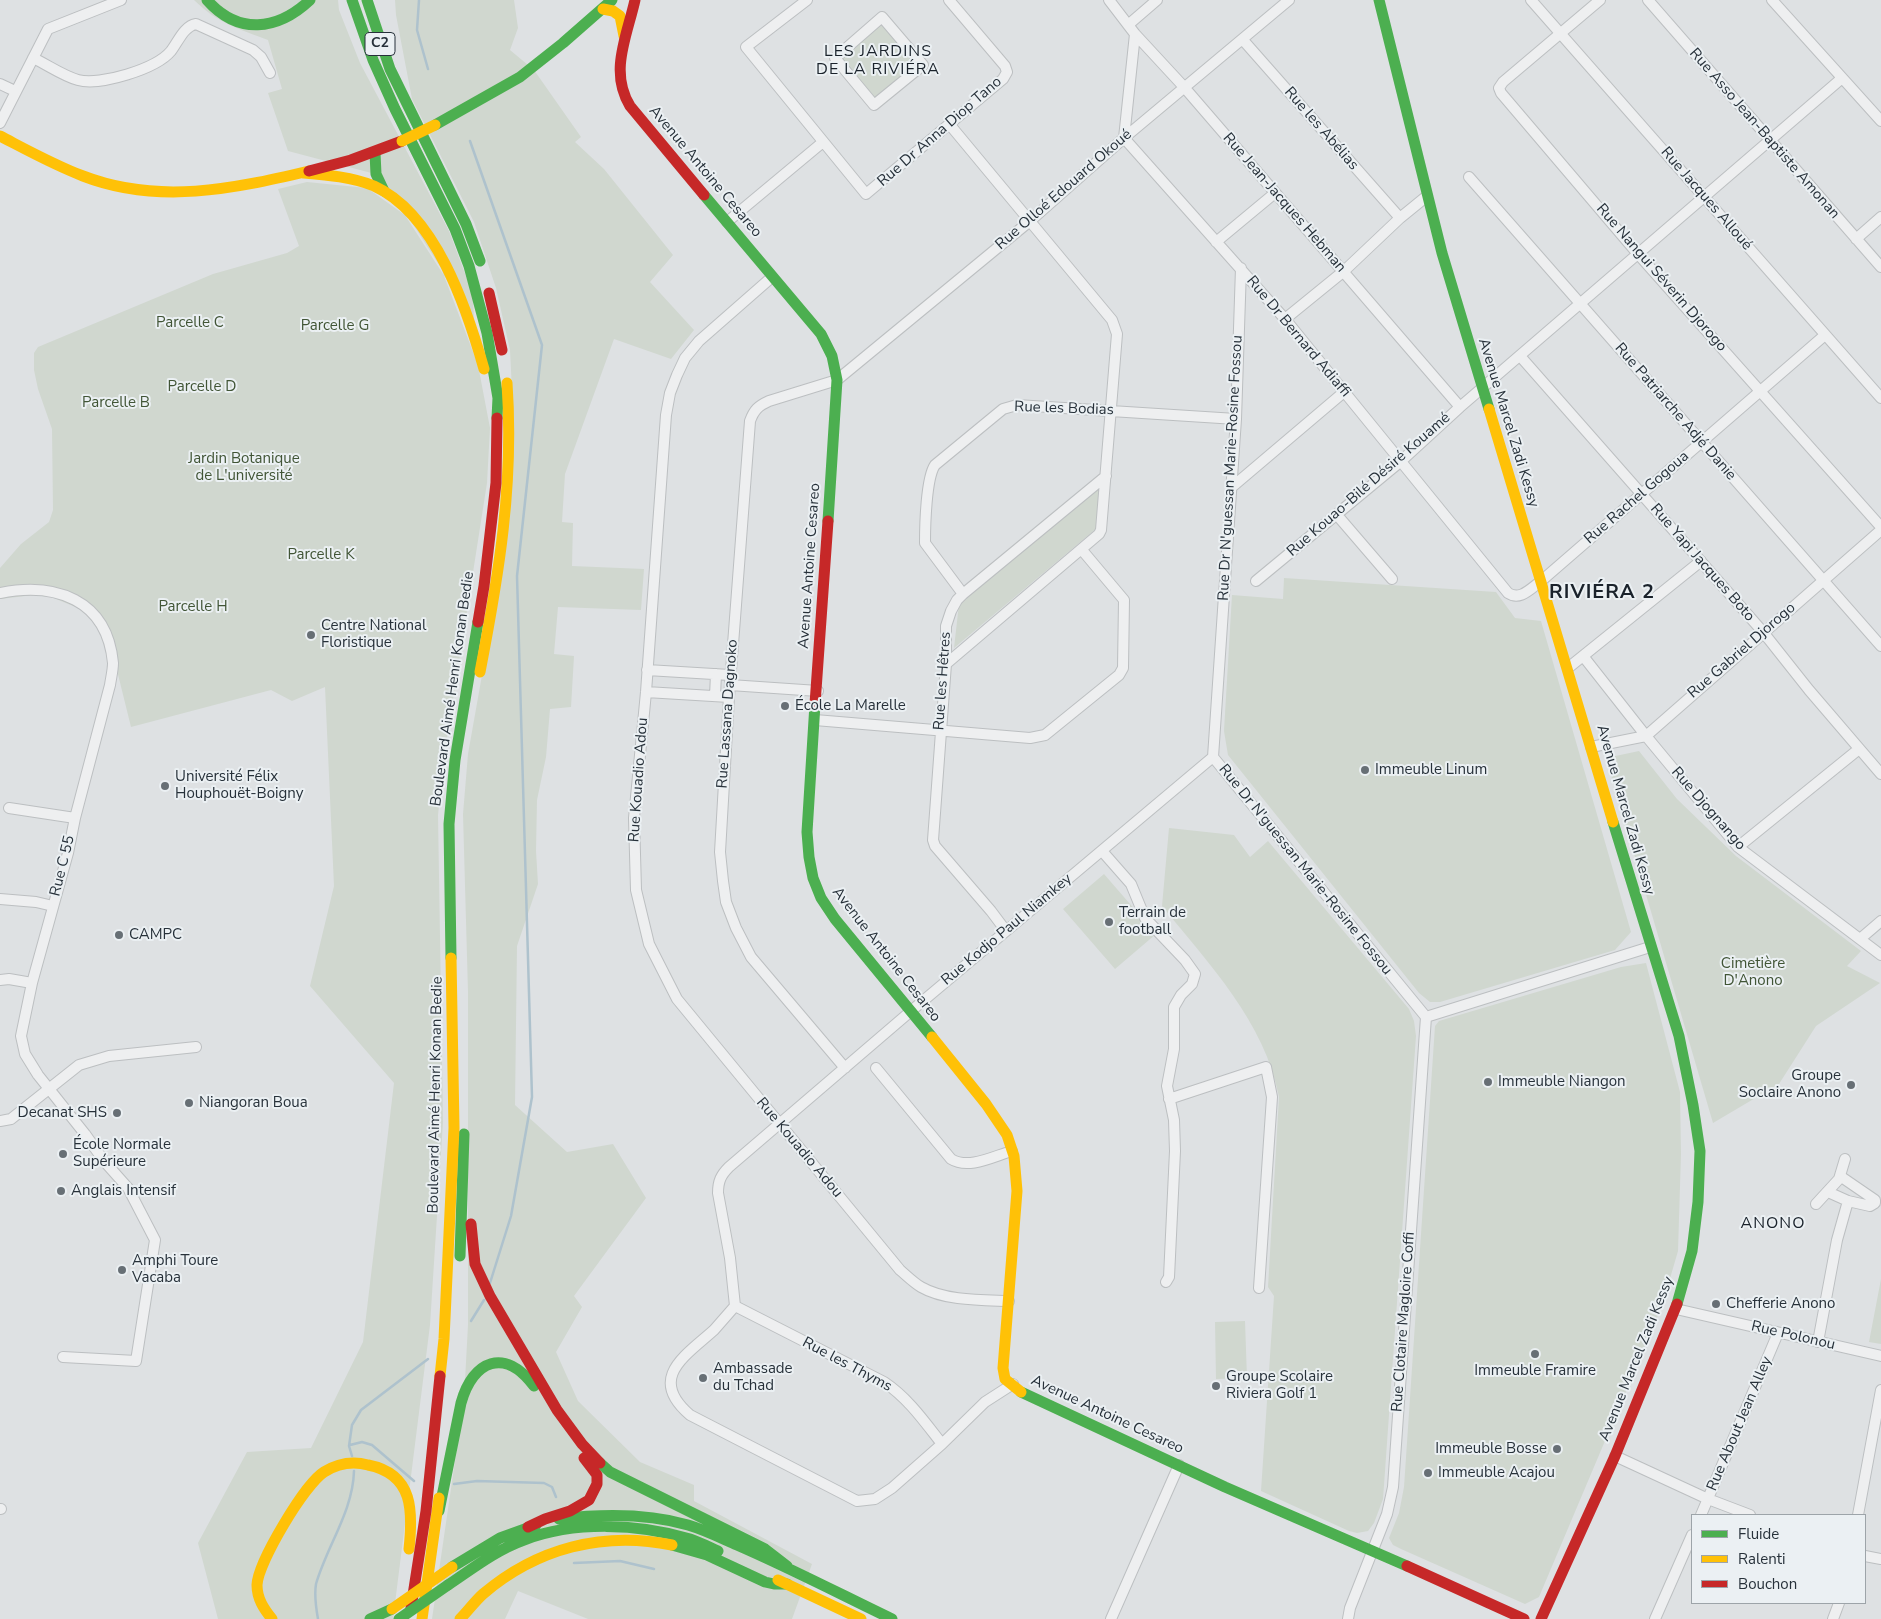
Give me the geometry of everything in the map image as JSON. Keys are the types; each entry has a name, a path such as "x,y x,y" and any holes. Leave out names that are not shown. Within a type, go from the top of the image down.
{"main road":[{"path":"207,0 210,5 227,18 241,24 265,25 283,20 301,9 310,0"},
{"name":"Boulevard Aimé Henri Konan Bedie","path":"352,0 373,60 395,109 455,229 469,266 487,333 498,398 496,483 484,586 455,760 449,824 454,1128 444,1339 426,1511 409,1619"},
{"name":"Boulevard Aimé Henri Konan Bedie","path":"367,0 386,59 466,224 484,275 498,327 510,411 509,485 505,540 466,755 460,832 462,889"},
{"path":"376,0 380,21 399,85"},
{"path":"0,136 65,168 96,180 141,191 191,192 303,174 375,153 435,125 520,77 612,0"},
{"name":"Avenue Antoine Cesareo","path":"635,0 619,70 622,94 630,106 821,334 830,349 836,366 837,380 818,690 807,832 808,862 811,876 824,905 834,919 996,1118 1007,1135 1016,1171 1017,1191 1003,1368 1005,1379 1020,1392 1241,1494 1373,1550 1524,1619"},
{"name":"Avenue Marcel Zadi Kessy","path":"1379,0 1442,253 1540,582 1568,668 1650,948 1679,1036 1700,1151 1698,1202 1692,1251 1676,1309 1615,1456 1541,1619"},
{"path":"603,9 613,11 620,16 625,45"},
{"path":"375,153 376,174 384,191 412,216 430,238 446,266 470,323 496,426"},
{"path":"303,174 348,179 384,191"},
{"name":"Boulevard Aimé Henri Konan Bedie","path":"460,1266 464,1169 464,1062"},
{"path":"464,1169 469,1180 471,1193 474,1259 485,1288 548,1394 582,1445 595,1460 610,1472 765,1549 787,1566"},
{"path":"380,1619 392,1609 452,1567 500,1538 576,1509 589,1500 598,1484 597,1475 525,1373 507,1363 491,1364 483,1367 468,1383 462,1397 437,1521 422,1619"},
{"path":"437,1521 449,1406"},
{"path":"272,1619 262,1605 258,1592 260,1567 265,1556 308,1488 318,1476 336,1466 354,1464 372,1465 383,1469 397,1479 406,1494 412,1511 400,1619"},
{"path":"528,1527 561,1519 588,1516 621,1516 664,1520 690,1526 787,1566 892,1619"},
{"path":"400,1619 489,1558 525,1540 573,1529 610,1528 656,1532 688,1539 720,1552 861,1619"},
{"path":"460,1619 478,1598 521,1565 566,1546 607,1539 640,1540 684,1548 727,1564 771,1584 787,1584"},
{"path":"370,1619 392,1609"}],"street":[{"path":"0,123 48,29 121,0"},
{"name":"Rue Dr Anna Diop Tano","path":"807,0 794,4 746,47 866,194 950,125 1003,79 1007,72 1005,66 949,0"},
{"name":"Rue Jean-Jacques Hebman","path":"1108,0 1135,34 1184,87 1460,407"},
{"path":"1128,25 1157,0"},
{"name":"Rue Olloé Edouard Okoué","path":"837,380 1030,221 1124,138 1289,0"},
{"name":"Rue Jacques Alloué","path":"1531,0 1881,398"},
{"path":"1561,34 1600,0"},
{"name":"Rue Asso Jean-Baptiste Amonan","path":"1648,0 1881,267"},
{"path":"1772,0 1841,79 1881,121"},
{"path":"882,17 923,65 908,76 874,105 835,58 882,17"},
{"path":"33,58 76,79 99,81 152,65 167,55 188,27 196,24 253,50 270,73"},
{"path":"1124,138 1135,34"},
{"name":"Rue Nangui Séverin Djorogo","path":"1561,34 1503,82 1499,88 1638,254 1881,528"},
{"name":"Rue les Abélias","path":"1243,40 1400,218"},
{"name":"Rue Kouao-Bilé Désiré Kouamé","path":"1256,581 1400,462 1460,407 1841,79"},
{"path":"0,84 15,91"},
{"path":"946,664 1099,534 1101,530 1106,476 1117,334 1112,320 950,125"},
{"name":"Rue Dr Bernard Adiaffi","path":"1124,138 1285,319 1508,593 1514,597 1522,596 1540,582"},
{"path":"727,222 823,142"},
{"name":"Rue Patriarche Adjé Danie","path":"1469,177 1881,646"},
{"path":"1216,242 1275,193"},
{"path":"1285,319 1344,271 1400,218 1427,196"},
{"path":"1856,239 1881,217"},
{"name":"Rue Dr N'guessan Marie-Rosine Fossou","path":"1241,268 1236,419 1213,757 1426,1017"},
{"name":"Rue Kouadio Adou","path":"772,277 699,341 686,358 670,393 666,415 646,692 634,818 636,890 649,944 677,999 900,1270 920,1287 933,1293 975,1300 1009,1301"},
{"name":"Rue Rachel Gogoua","path":"1540,582 1825,335"},
{"name":"Rue Yapi Jacques Boto","path":"1520,356 1763,632 1881,774"},
{"name":"Rue Lassana Dagnoko","path":"837,380 760,405 753,412 750,421 730,680 720,852 726,902 736,928 751,957 845,1068"},
{"path":"1232,487 1344,392"},
{"name":"Rue les Bodias","path":"963,594 925,543 931,470 1003,409 1009,406 1111,410 1236,419"},
{"name":"Rue les Hêtres","path":"1006,931 933,840 946,664 946,626 951,611 963,594 1106,476"},
{"path":"1337,515 1392,579"},
{"name":"Rue Gabriel Djorogo","path":"1646,736 1881,528"},
{"path":"815,720 1030,738 1045,735 1119,675 1123,668 1124,600 1082,550"},
{"path":"1568,668 1701,561"},
{"name":"Rue C 55","path":"0,593 36,589 54,591 69,596 84,605 96,618 108,641 113,664 110,685 75,818 68,853 32,983 21,1036 25,1054 38,1075 104,1161 128,1188 155,1240 136,1360 63,1356"},
{"name":"Rue Djognango","path":"1583,656 1738,847 1881,955"},
{"path":"647,670 716,674 730,680 818,690"},
{"path":"715,696 716,674"},
{"path":"646,692 729,696"},
{"path":"1591,747 1646,736"},
{"path":"1738,847 1859,749"},
{"name":"Rue Kodjo Paul Niamkey","path":"735,1306 730,1258 718,1193 718,1183 728,1167 910,1011 1213,757"},
{"path":"9,808 75,818"},
{"path":"1102,851 1131,884 1145,918 1185,960 1195,974 1195,980 1174,1007 1174,1049 1167,1086 1175,1137 1175,1180 1169,1277 1166,1282"},
{"path":"0,899 36,902 53,906"},
{"path":"1860,939 1881,921"},
{"path":"1426,1017 1650,948"},
{"path":"0,980 9,979 32,983"},
{"name":"Rue Clotaire Magloire Coffi","path":"1348,1619 1353,1599 1391,1500 1393,1487 1426,1017"},
{"path":"0,1122 11,1119 79,1064 109,1056 196,1047"},
{"path":"1169,1098 1266,1067 1272,1097 1259,1288"},
{"path":"876,1068 951,1159 958,1163 969,1163 1012,1151"},
{"path":"1816,1204 1840,1176 1845,1159"},
{"path":"1828,1192 1848,1201 1870,1206 1875,1203 1875,1200 1840,1176"},
{"path":"1818,1342 1835,1249 1848,1201"},
{"path":"735,1306 714,1329 679,1361 673,1371 671,1383 672,1396 690,1415 857,1501 875,1499 892,1488 942,1444 985,1402 1013,1384"},
{"name":"Rue les Thyms","path":"735,1306 884,1382 899,1392 912,1405 942,1444"},
{"name":"Rue Polonou","path":"1676,1309 1881,1356"},
{"name":"Rue About Jean Alley","path":"1701,1514 1778,1333"},
{"path":"1858,1514 1881,1390"},
{"path":"1615,1456 1708,1499 1747,1514"},
{"path":"1111,1619 1179,1465"},
{"path":"1655,1619 1691,1537"},
{"path":"1866,1556 1881,1559"},
{"path":"1833,1619 1839,1604"}],"green space":[{"path":"194,0 338,0 339,10 360,63 449,231 473,295 474,322 379,175 288,151 268,93 282,89 268,40 220,20"},
{"path":"395,0 514,0 518,28 510,50 534,70 581,137 575,142 604,169 673,255 650,282 694,330 671,359 614,339 565,474 562,522 573,523 572,566 644,569 641,610 558,607 554,654 574,656 571,707 550,709 546,757 537,800 536,851 538,884 517,946 515,1105 567,1152 613,1144 646,1198 574,1296 582,1307 556,1352 578,1401 640,1462 694,1485 694,1501 812,1564 792,1619 588,1619 518,1591 505,1619 432,1619 464,1399 468,1325 468,992 463,814 468,754 498,585 513,411 510,350 496,288 474,222 412,99 396,15"},
{"path":"883,20 921,64 875,103 837,58"},
{"path":"307,182 367,188 409,218 441,268 478,365 490,428 487,483 445,751 438,815 443,1122 430,1325 393,1619 218,1619 198,1543 247,1452 311,1448 363,1342 394,1083 310,986 334,886 325,687 292,701 271,690 131,727 110,642 83,610 51,597 34,595 0,599 0,568 21,544 49,522 53,510 52,429 38,389 34,370 34,353 38,347 213,274 287,253 299,246 278,189"},
{"path":"1101,483 1097,528 954,648 959,604"},
{"path":"1284,578 1496,592 1515,618 1541,621 1631,932 1615,950 1440,1002 1430,1002 1419,993 1228,755 1224,731 1232,595 1283,599"},
{"name":"Cimetière D'Anono","path":"1639,751 1677,799 1736,856 1861,951 1847,966 1880,983 1816,1026 1779,1084 1713,1123 1606,758"},
{"path":"1169,828 1234,835 1250,857 1268,841 1409,1009 1414,1021 1416,1036 1383,1499 1374,1523 1368,1531 1357,1533 1349,1531 1261,1491 1274,1296 1268,1287 1279,1097 1272,1070 1248,1019 1216,972 1162,906"},
{"name":"Terrain de football","path":"1104,874 1156,934 1115,969 1063,909"},
{"path":"1646,963 1680,1092 1681,1154 1678,1251 1662,1306 1539,1597 1525,1604 1401,1549 1393,1545 1389,1538 1399,1513 1404,1487 1435,1026 1439,1021 1621,967"},
{"path":"1881,1279 1881,1344 1869,1342"},
{"path":"1245,1321 1247,1378 1216,1379 1215,1322"}],"waterway":[{"path":"419,0 417,30 428,69"},
{"path":"470,141 542,345 517,576 532,1097 511,1216 490,1283"},
{"path":"471,1321 484,1300"},
{"path":"352,1456 349,1446 352,1425 361,1410 428,1359"},
{"path":"350,1445 362,1442 372,1445 414,1481"},
{"path":"318,1619 315,1597 316,1584 349,1500 353,1486 354,1471"},
{"path":"454,1484 477,1481 544,1483 552,1487 556,1497"},
{"path":"574,1563 620,1561 654,1569"}],"traffic: fast":[{"path":"207,0 232,19 245,24 258,25 284,18 310,0"},
{"path":"352,0 373,60 395,109 455,229 469,266 487,333 498,398 497,418"},
{"path":"367,0 390,69 466,224 480,261"},
{"path":"435,125 520,77 563,43 612,0"},
{"path":"1379,0 1442,253 1489,409"},
{"path":"375,153 376,174 384,191"},
{"path":"704,195 821,334 832,356 837,380 828,521"},
{"path":"451,958 449,824 455,760 478,622"},
{"path":"815,704 807,832 813,878 821,898 835,919 932,1037"},
{"path":"1613,822 1679,1036 1700,1151 1698,1202 1692,1251 1677,1304"},
{"path":"460,1256 464,1134"},
{"path":"439,1511 461,1403 466,1388 473,1377 482,1368 491,1364 501,1363 512,1366 534,1386"},
{"path":"1021,1392 1225,1487 1407,1566"},
{"path":"600,1463 610,1472 765,1549 787,1566"},
{"path":"559,1519 591,1516 624,1516 656,1518 688,1525 713,1534 776,1563 892,1619"},
{"path":"452,1567 500,1538 536,1525"},
{"path":"448,1585 484,1560 514,1544 543,1534 585,1527 628,1527 649,1530 690,1539 718,1551"},
{"path":"672,1545 707,1555 765,1582 787,1584"},
{"path":"399,1619 448,1585"},
{"path":"370,1619 392,1609"}],"traffic: slow":[{"path":"603,9 613,11 620,16 624,36"},
{"path":"402,141 435,125"},
{"path":"0,136 83,176 111,185 139,190 167,192 224,188 309,171"},
{"path":"303,173 348,178 374,186 396,199 415,218 432,240 458,292 484,369"},
{"path":"480,672 499,564 507,493 509,420 507,383"},
{"path":"1489,409 1613,822"},
{"path":"440,1376 444,1339 454,1128 451,958"},
{"path":"932,1037 986,1104 1007,1135 1014,1156 1017,1191 1003,1368 1005,1379 1021,1392"},
{"path":"272,1619 258,1595 259,1574 274,1542 295,1507 316,1479 329,1469 340,1465 357,1463 383,1470 394,1477 402,1486 410,1509 409,1549"},
{"path":"422,1619 439,1498"},
{"path":"460,1619 480,1597 504,1578 548,1555 596,1542 621,1540 672,1545"},
{"path":"392,1609 452,1567"},
{"path":"778,1580 861,1619"}],"traffic: jam":[{"path":"635,0 624,40 620,67 624,93 630,106 704,195"},
{"path":"309,171 351,160 402,141"},
{"path":"489,293 502,350"},
{"path":"478,622 496,483 497,418"},
{"path":"815,704 828,521"},
{"path":"471,1224 475,1264 490,1296 557,1410 582,1444 600,1463"},
{"path":"1541,1619 1615,1456 1677,1304"},
{"path":"411,1608 426,1511 440,1376"},
{"path":"528,1527 570,1511 589,1500 597,1484 597,1475 584,1458"},
{"path":"1407,1566 1524,1619"}],"place":[{"name":"Centre National Floristique","path":"311,635"},
{"name":"École La Marelle","path":"785,706"},
{"name":"Immeuble Linum","path":"1365,770"},
{"name":"Université Félix Houphouët-Boigny","path":"165,786"},
{"name":"Terrain de football","path":"1109,922"},
{"name":"CAMPC","path":"119,935"},
{"name":"Immeuble Niangon","path":"1488,1082"},
{"name":"Groupe Soclaire Anono","path":"1851,1085"},
{"name":"Niangoran Boua","path":"189,1103"},
{"name":"Decanat SHS","path":"117,1113"},
{"name":"École Normale Supérieure","path":"63,1154"},
{"name":"Anglais Intensif","path":"61,1191"},
{"name":"Amphi Toure Vacaba","path":"122,1270"},
{"name":"Chefferie Anono","path":"1716,1304"},
{"name":"Immeuble Framire","path":"1535,1354"},
{"name":"Ambassade du Tchad","path":"703,1378"},
{"name":"Groupe Scolaire Riviera Golf 1","path":"1216,1386"},
{"name":"Immeuble Bosse","path":"1557,1449"},
{"name":"Immeuble Acajou","path":"1428,1473"}],"district":[{"name":"LES JARDINS DE LA RIVIÉRA","path":"878,61"},
{"name":"RIVIÉRA 2","path":"1602,593"},
{"name":"ANONO","path":"1773,1224"}],"park label":[{"name":"Parcelle C","path":"190,323"},
{"name":"Parcelle G","path":"335,326"},
{"name":"Parcelle D","path":"202,387"},
{"name":"Parcelle B","path":"116,403"},
{"name":"Jardin Botanique de L'université","path":"244,468"},
{"name":"Parcelle K","path":"321,555"},
{"name":"Parcelle H","path":"193,607"}]}
